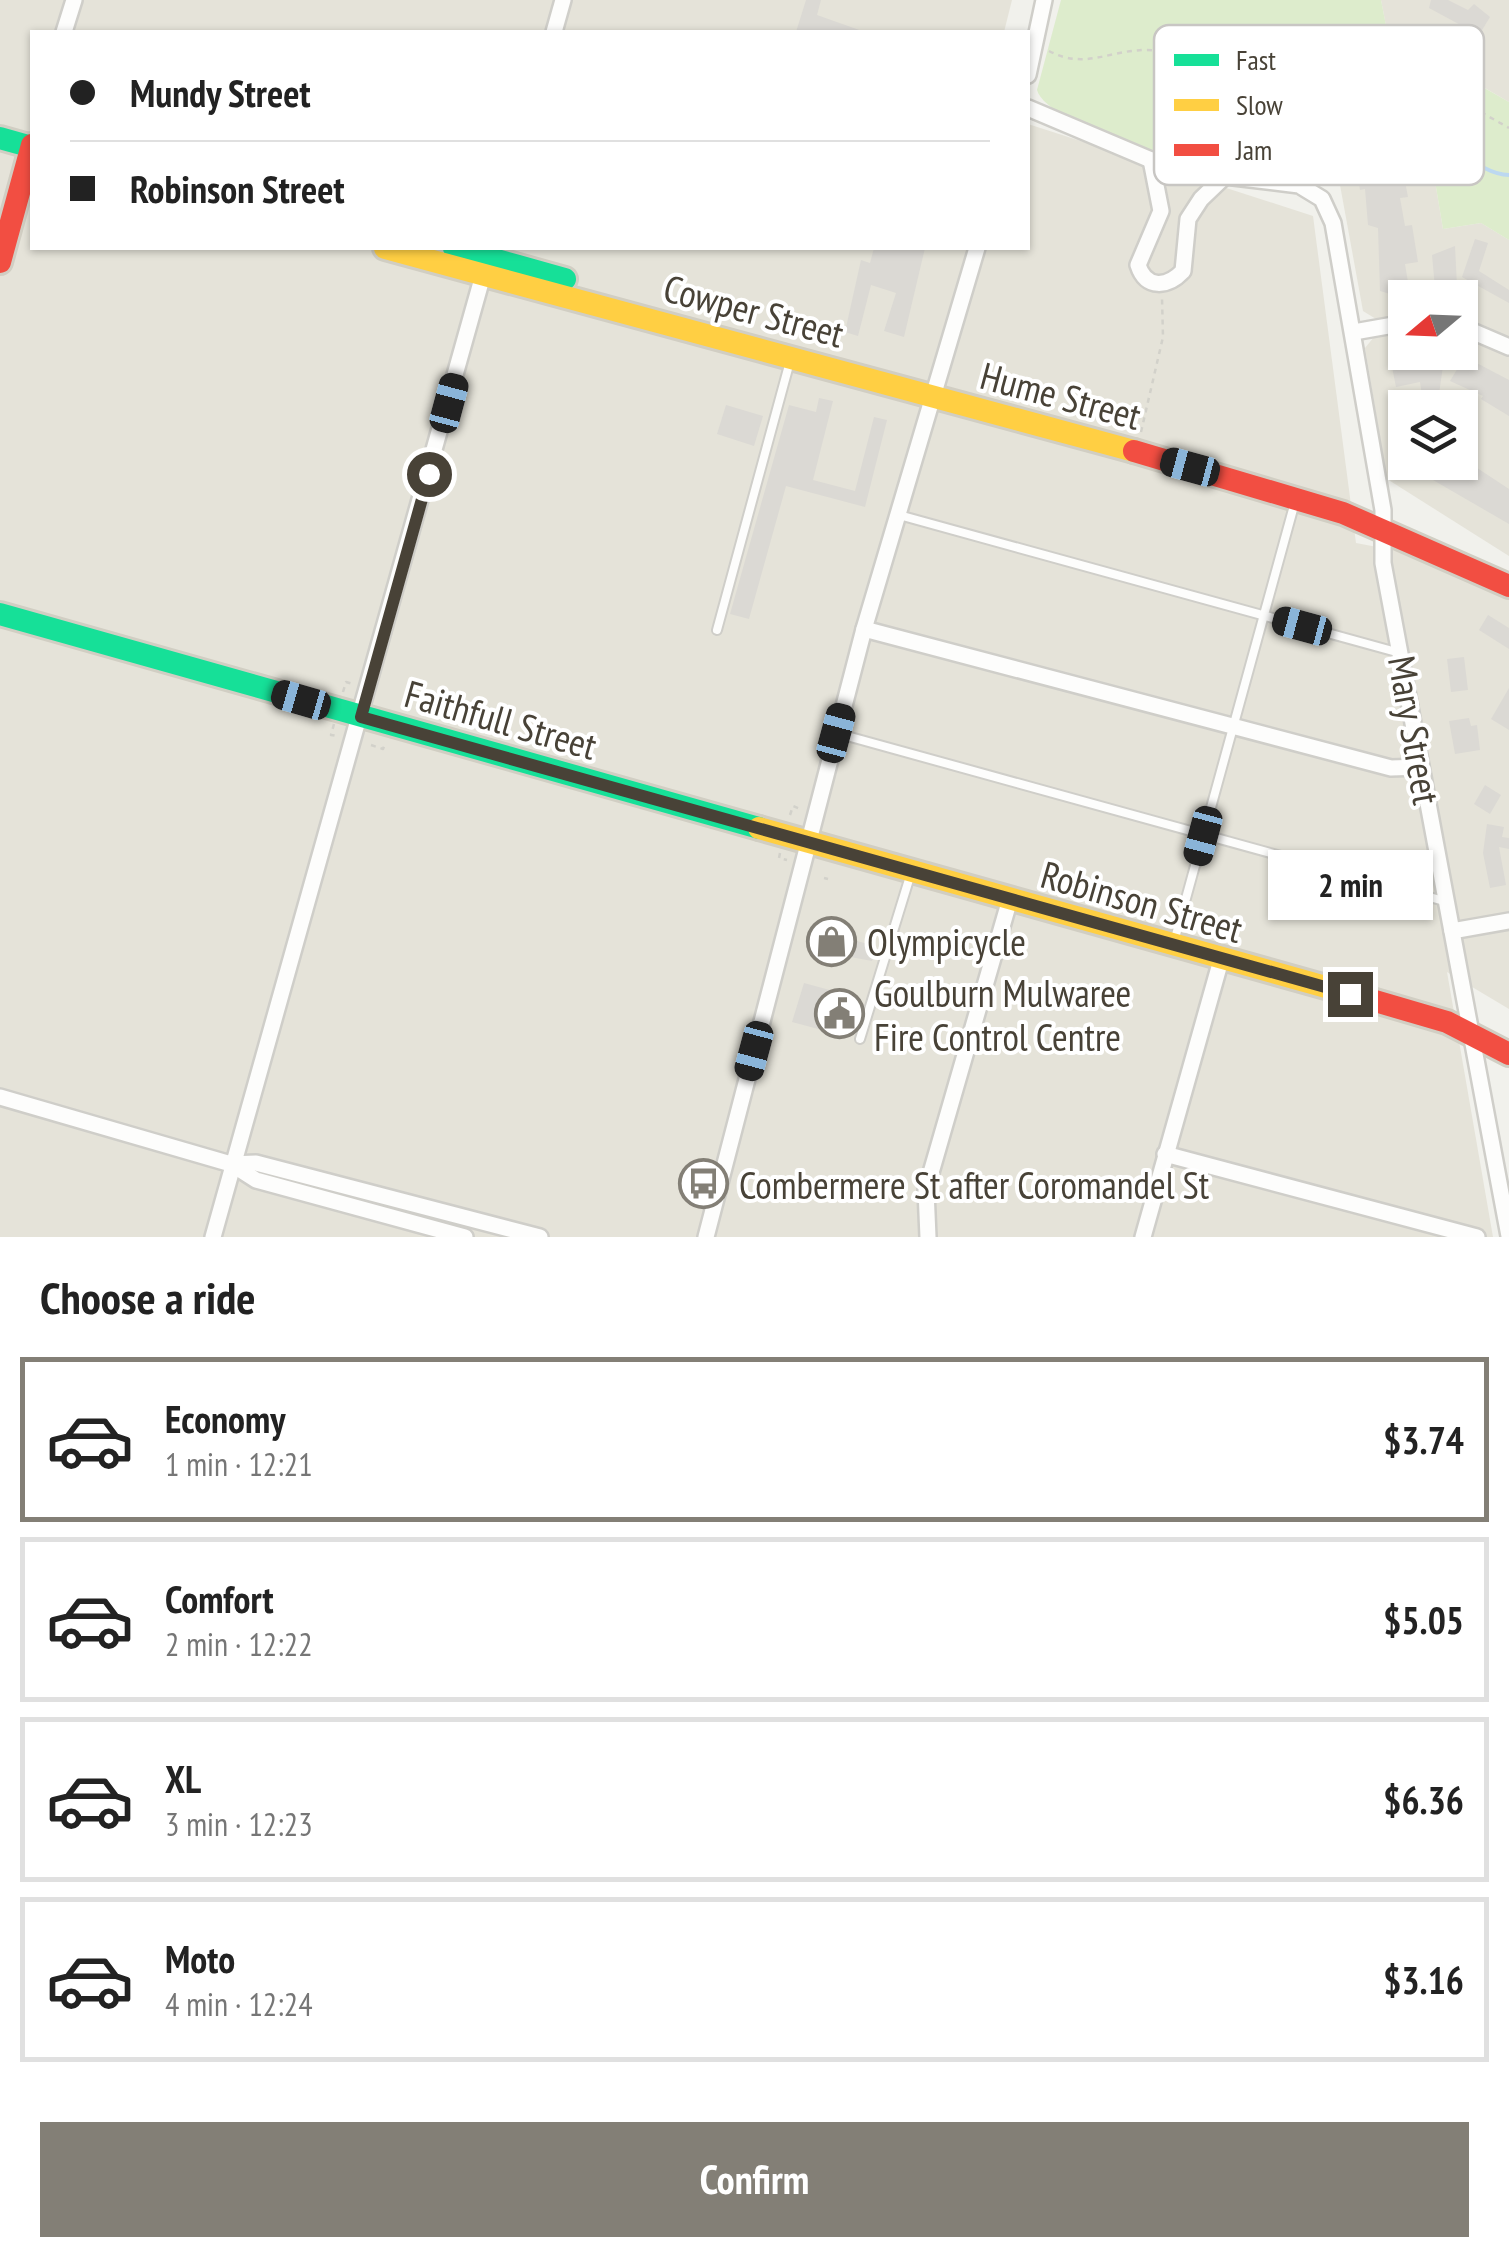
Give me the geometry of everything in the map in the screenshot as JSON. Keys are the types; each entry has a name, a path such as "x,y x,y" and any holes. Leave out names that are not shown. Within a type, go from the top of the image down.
{"main road":[{"path":"0,122 30,130"},
{"path":"0,138 30,146"},
{"path":"0,262 30,153"},
{"name":"Cowper Street","path":"403,250 490,260 781,335 933,389"},
{"name":"Cowper Street","path":"460,250 791,356 933,389"},
{"name":"Hume Street","path":"933,389 1139,438 1382,518 1509,570"},
{"name":"Hume Street","path":"933,389 1295,499 1382,518 1509,586"},
{"name":"Faithfull Street","path":"0,614 809,843"},
{"name":"Robinson Street","path":"809,843 1414,1012 1474,1035 1509,1054"}],"street":[{"path":"65,30 74,0"},
{"path":"555,30 563,0"},
{"path":"1030,64 1044,0"},
{"path":"1030,109 1154,161"},
{"path":"1151,160 1154,175"},
{"path":"1156,185 1161,210 1138,265 1141,274 1160,284 1167,284 1183,270 1188,220 1216,185"},
{"name":"Mary Street","path":"1301,185 1322,199 1333,223 1382,518 1382,564 1509,1236"},
{"path":"706,1237 864,630 976,250"},
{"path":"213,1237 490,260"},
{"path":"1354,332 1388,327"},
{"path":"1478,334 1509,347"},
{"path":"864,630 1391,768 1422,768"},
{"path":"928,1237 926,1190 1010,900"},
{"path":"1452,931 1509,921"},
{"path":"1143,1237 1221,960"},
{"path":"0,1097 231,1164 256,1180 465,1237"},
{"path":"1164,1154 1477,1237"},
{"path":"231,1164 256,1163 540,1237"},
{"path":"348,1205 352,1188"},
{"path":"447,1232 450,1214"}],"lane":[{"path":"717,630 791,356"},
{"path":"1173,946 1295,499"},
{"path":"899,515 1400,652"},
{"path":"836,733 1447,901"},
{"path":"860,1039 911,872"}],"path":[{"path":"1034,43 1077,62 1154,51"},
{"path":"1484,114 1509,128"},
{"path":"1139,438 1164,337 1160,284"},
{"path":"342,696 346,682"},
{"path":"371,745 384,749"},
{"path":"788,822 793,806 802,809"},
{"path":"779,858 787,860"}],"shaded area":[{"path":"0,0 1012,0 1004,30 30,30 30,250 1030,250 1030,125 1154,165 1154,185 1217,185 1313,216 1356,543 1435,558 1509,597 1509,1009 1447,972 1493,1237 0,1237"},
{"path":"1381,0 1509,0 1509,102 1484,88 1484,25 1386,25"},
{"path":"1340,185 1436,185 1443,229 1481,223 1509,240 1509,339 1478,326 1478,280 1388,280 1388,319 1376,319 1363,311"},
{"path":"1388,334 1388,370 1478,370 1478,338 1509,352 1509,556 1389,480 1478,480 1478,390 1388,390 1388,480 1365,348 1374,337"}],"green space":[{"path":"1061,0 1381,0 1386,25 1154,25 1154,151 1072,120 1048,105 1037,90"},
{"path":"1484,88 1509,102 1509,240 1481,223 1443,229 1436,185 1484,185"}],"building":[{"path":"806,0 821,0 817,15 859,30 797,30"},
{"path":"1431,0 1448,0 1468,10 1474,4 1490,17 1484,27 1460,25 1429,8"},
{"path":"1359,185 1406,185 1408,197 1400,198 1405,226 1412,225 1418,262 1405,264 1408,280 1388,280 1388,293 1380,291 1378,228 1368,225 1365,189 1360,190"},
{"path":"1475,239 1488,243 1479,271 1509,290 1509,303 1478,286 1478,280 1462,277"},
{"path":"1455,246 1457,280 1434,280 1432,255"},
{"path":"873,250 925,250 904,337 884,331 896,293 871,285 858,336 845,332 861,260 870,263"},
{"path":"1478,364 1509,380 1509,416 1481,399 1478,390 1450,381 1457,370 1478,370"},
{"path":"1393,370 1442,370 1440,390 1421,390 1420,382 1396,387"},
{"path":"819,398 833,401 813,480 855,491 874,417 887,420 865,507 786,486 749,619 730,614 789,405 816,412"},
{"path":"726,405 763,416 754,446 717,434"},
{"path":"1478,469 1509,489 1509,524 1433,480 1478,480"},
{"path":"1488,615 1509,628 1509,649 1479,630"},
{"path":"1464,657 1468,690 1451,692 1447,659"},
{"path":"1509,688 1509,730 1491,719"},
{"path":"1469,718 1471,726 1477,725 1480,750 1455,754 1449,721"},
{"path":"1485,785 1501,795 1490,814 1474,804"},
{"path":"1487,824 1504,827 1502,837 1509,838 1509,849 1499,847 1506,885 1490,888 1483,853"},
{"path":"818,931 876,946 872,961 813,950"},
{"path":"804,983 848,995 837,1034 792,1022"}],"waterway":[{"path":"1484,168 1509,175"}],"traffic: fast":[{"path":"0,138 30,146"},
{"path":"461,250 565,279"},
{"path":"0,614 759,828"}],"traffic: slow":[{"path":"392,250 1134,451"},
{"path":"759,828 1365,998"}],"traffic: jam":[{"path":"0,262 30,152"},
{"path":"1134,451 1343,513 1509,586"},
{"path":"1365,998 1447,1022 1509,1054"}],"place":[{"name":"Olympicycle","path":"832,941"},
{"name":"Goulburn Mulwaree Fire Control Centre","path":"839,1014"},
{"name":"Combermere St after Coromandel St","path":"704,1184"}],"route":[{"path":"429,474 361,717 1350,994"}]}
